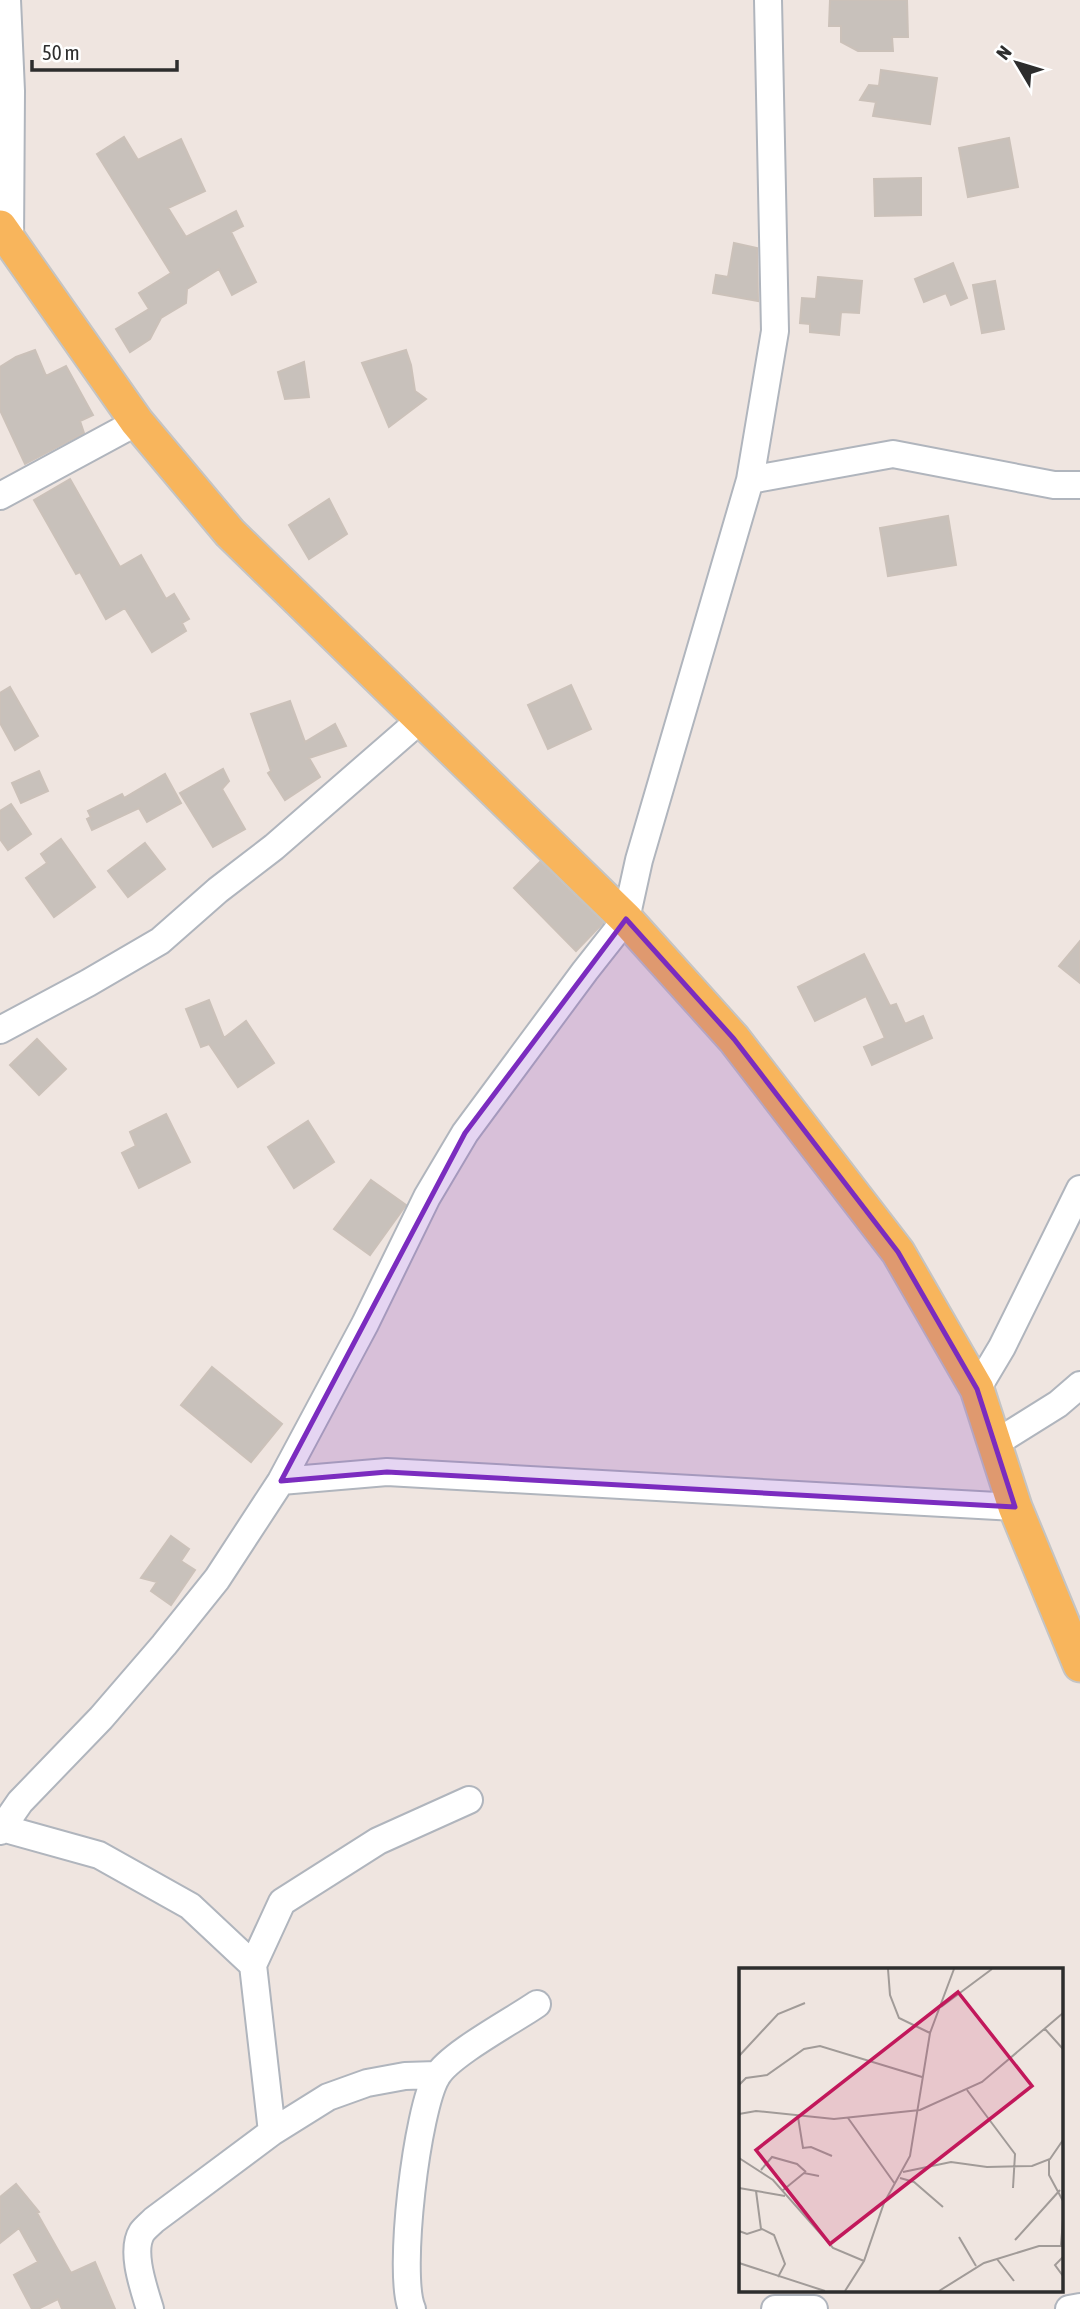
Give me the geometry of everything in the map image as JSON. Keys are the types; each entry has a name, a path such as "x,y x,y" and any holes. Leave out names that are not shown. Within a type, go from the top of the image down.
{"main road":[{"path":"5,235 137,422 230,533 626,919 734,1039 898,1252 977,1389 1015,1507 1080,1665"}],"street":[{"path":"5,235 10,91 7,0"},
{"path":"253,1965 190,1906 99,1856 1,1829 20,1802 102,1718 217,1579 281,1481 365,1324 427,1197 465,1133 626,919 639,860 750,480 775,331 768,0"},
{"path":"0,496 137,422"},
{"path":"750,480 893,454 1054,485 1080,485"},
{"path":"0,1030 160,941 218,890 274,847 420,720"},
{"path":"977,1389 1002,1347 1080,1189"},
{"path":"994,1444 1058,1404 1080,1385"},
{"path":"281,1481 387,1472 1015,1507"},
{"path":"272,2132 253,1965 282,1902 378,1841 469,1800"},
{"path":"412,2309 406,2266 409,2213 428,2096 437,2075 450,2061 537,2004"},
{"path":"150,2309 141,2278 138,2252 141,2234 154,2220 272,2132 328,2097 379,2081 405,2076 437,2075"},
{"path":"1069,2309 1080,2307"},
{"path":"775,2309 814,2309"}],"highlighted area":[{"path":"626,919 734,1039 898,1252 977,1389 1015,1507 387,1472 281,1481 465,1133"}],"building":[{"path":"830,0 907,0 908,37 892,37 893,51 858,51 841,42 841,26 829,26"},
{"path":"881,70 937,78 930,124 873,116 876,102 860,100 869,85 879,86"},
{"path":"124,137 138,160 181,139 205,191 168,208 186,237 236,211 243,226 231,232 256,282 232,295 219,269 187,289 186,303 161,318 150,339 130,352 116,329 149,309 139,293 171,273 97,154"},
{"path":"1009,138 1018,187 968,197 959,148"},
{"path":"921,178 921,215 875,216 874,179"},
{"path":"734,243 757,248 758,301 713,293 716,275 728,277"},
{"path":"953,263 967,298 951,305 946,293 924,302 915,279"},
{"path":"818,277 862,281 859,313 841,312 839,335 810,332 810,324 800,323 802,298 816,299"},
{"path":"995,281 1004,329 982,333 973,285"},
{"path":"35,350 46,376 66,366 93,415 80,421 84,433 25,464 0,410 0,367"},
{"path":"406,350 415,391 426,399 389,427 362,363"},
{"path":"304,362 309,397 285,399 278,372"},
{"path":"70,479 120,567 141,555 166,599 174,594 189,619 182,623 186,631 152,652 125,608 106,619 80,572 76,574 34,500"},
{"path":"329,499 347,534 309,559 289,525"},
{"path":"948,516 956,565 888,576 880,528"},
{"path":"571,685 591,729 548,749 528,705"},
{"path":"10,687 38,736 15,750 0,723 0,693"},
{"path":"290,701 305,742 335,724 346,746 309,758 320,777 285,800 268,773 271,771 251,714"},
{"path":"223,769 229,781 222,789 245,829 213,847 180,793"},
{"path":"39,771 48,791 21,803 12,783"},
{"path":"165,774 181,803 147,822 139,808 92,830 87,819 91,817 88,811 122,794 124,798"},
{"path":"11,804 31,834 8,850 0,839 0,811"},
{"path":"61,839 95,887 54,917 26,878 47,863 41,854"},
{"path":"145,843 165,869 128,897 108,871"},
{"path":"540,862 603,923 576,951 514,888"},
{"path":"1080,941 1080,983 1059,966"},
{"path":"864,954 890,1006 896,1004 905,1024 923,1016 932,1038 872,1065 864,1047 885,1038 866,996 815,1021 798,987"},
{"path":"209,1000 224,1038 246,1021 274,1063 238,1087 209,1044 201,1047 186,1009"},
{"path":"37,1039 66,1069 39,1095 10,1065"},
{"path":"166,1114 190,1162 139,1188 122,1153 136,1146 130,1132"},
{"path":"308,1121 334,1162 294,1188 268,1147"},
{"path":"371,1180 406,1205 370,1255 334,1229"},
{"path":"212,1367 282,1424 251,1462 181,1405"},
{"path":"171,1536 189,1549 181,1561 195,1570 171,1605 151,1591 157,1582 141,1578"},
{"path":"16,2184 39,2212 37,2213 71,2273 95,2262 115,2309 62,2309 58,2299 38,2309 32,2309 14,2275 38,2262 19,2228 0,2243 0,2197"}]}
